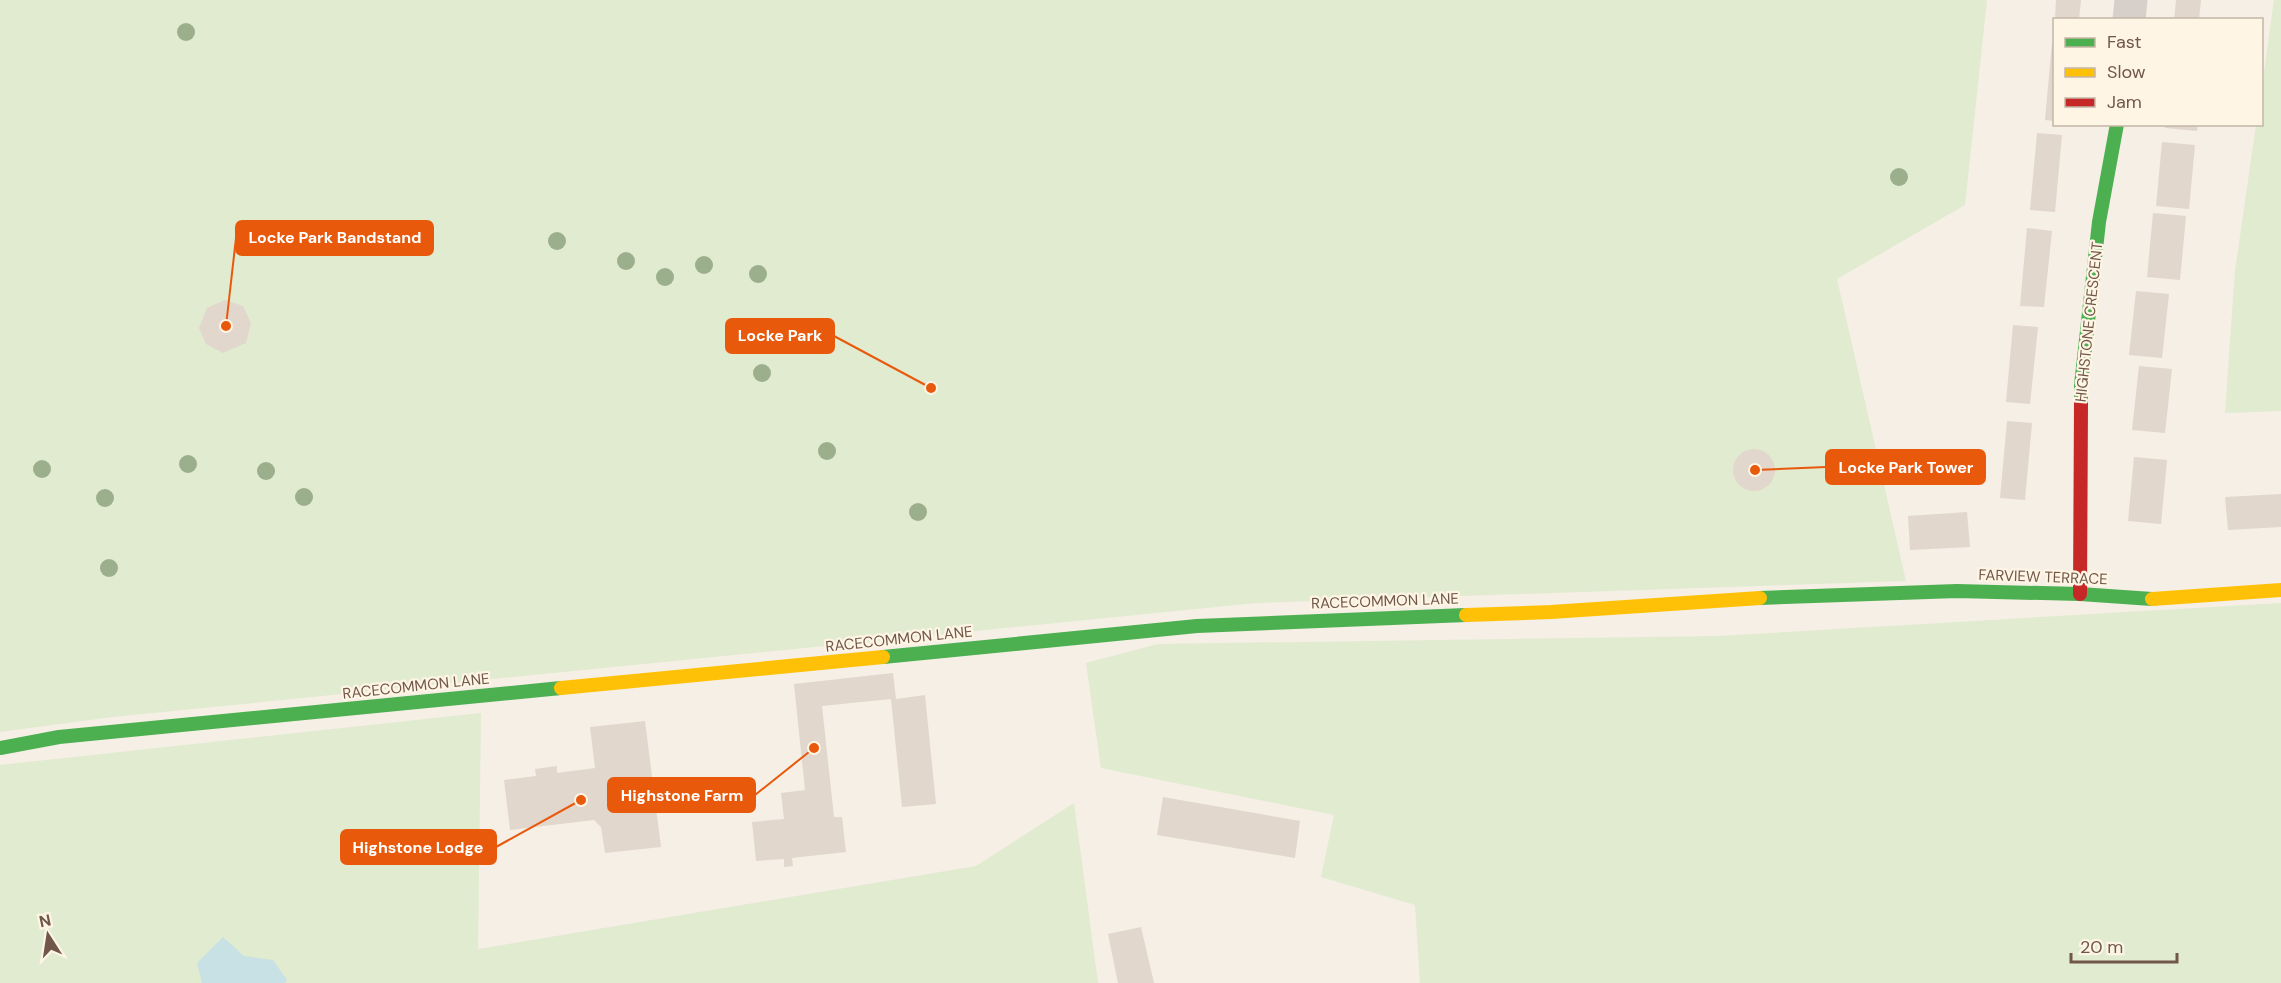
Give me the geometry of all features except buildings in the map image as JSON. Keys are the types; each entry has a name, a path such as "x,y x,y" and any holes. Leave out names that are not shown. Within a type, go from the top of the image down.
{"street":[{"path":"2129,18 2131,0"},
{"name":"HIGHSTONE CRESCENT","path":"2080,594 2081,385 2099,222 2117,126"},
{"name":"FARVIEW TERRACE","path":"1804,595 1957,591 2080,594 2148,599 2281,590"},
{"name":"RACECOMMON LANE","path":"0,748 59,737 1197,626 1551,612 1804,595"}],"green space":[{"path":"0,0 1987,0 1965,205 1837,279 1906,581 1256,603 112,717 0,732"},
{"path":"2274,0 2281,0 2281,411 2225,413 2235,271 2256,126 2263,126 2263,80"},
{"path":"2281,603 2281,983 1420,983 1415,905 1321,877 1334,815 1101,768 1086,663 1158,644 1719,636"},
{"path":"481,713 478,949 976,866 1074,803 1098,983 0,983 0,765"}],"water":[{"path":"223,937 244,956 273,960 287,980 285,983 202,983 197,963"}],"traffic: fast":[{"path":"2081,403 2099,222 2117,126"},
{"path":"1760,598 1957,591 2080,594 2152,599"},
{"path":"883,657 1197,626 1466,615"},
{"path":"0,748 59,737 561,688"}],"traffic: slow":[{"path":"2152,599 2281,590"},
{"path":"1466,615 1551,612 1760,598"},
{"path":"561,688 883,657"}],"traffic: jam":[{"path":"2080,594 2081,403"}],"place":[{"name":"Locke Park Bandstand","path":"226,326"},
{"name":"Locke Park","path":"931,388"},
{"name":"Locke Park Tower","path":"1755,470"},
{"name":"Highstone Farm","path":"814,748"},
{"name":"Highstone Lodge","path":"581,800"}]}
